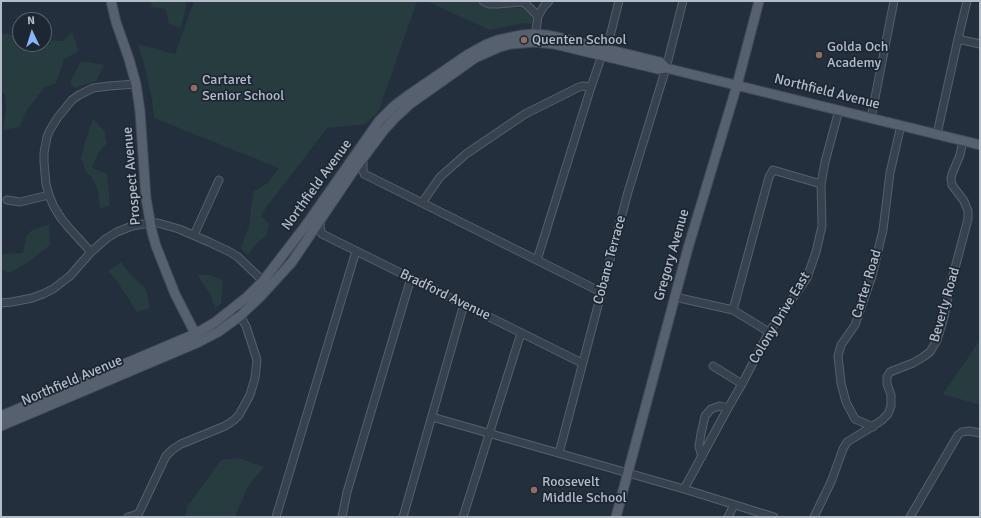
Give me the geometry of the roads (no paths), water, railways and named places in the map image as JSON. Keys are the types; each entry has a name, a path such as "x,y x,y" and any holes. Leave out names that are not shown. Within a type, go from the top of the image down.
{"main road":[{"name":"Prospect Avenue","path":"111,1 116,22 130,59 136,84 140,111 146,198 150,223 156,246 175,294 197,338"},
{"name":"Gregory Avenue","path":"616,517 688,248 737,85 759,1"},
{"name":"Northfield Avenue","path":"309,228 321,218 379,121 394,106 466,55 498,40 522,35 535,38 561,38 604,52 660,62 666,68 980,145"},
{"name":"Northfield Avenue","path":"1,416 197,338 218,332 240,316 253,304 351,168 363,159 384,130 410,104 475,58 500,47 535,38"},
{"name":"Northfield Avenue","path":"1,426 197,338 214,323 266,284"}],"street":[{"path":"483,1 490,4 522,2 538,16"},
{"path":"535,38 538,16 549,1"},
{"path":"537,260 591,87 608,44 619,1"},
{"name":"Cobane Terrace","path":"558,453 628,192 666,68 683,1"},
{"path":"871,118 894,1"},
{"path":"937,134 967,1"},
{"path":"958,39 980,44"},
{"path":"91,252 61,218 49,195 44,173 44,153 47,137 58,117 72,100 85,91 93,88 136,84"},
{"path":"422,203 440,177 466,154 525,114 579,87 591,87"},
{"name":"Colony Drive East","path":"684,489 769,332 807,278 816,252 822,226 821,184 838,110"},
{"name":"Carter Road","path":"873,427 855,419 846,402 841,383 838,356 841,345 855,325 872,276 883,230 890,173 901,125"},
{"name":"Beverly Road","path":"814,517 831,482 843,448 847,442 873,427 888,414 891,406 891,395 887,384 887,377 890,372 913,363 930,352 940,333 951,283 968,219 968,211 964,201 952,185 951,179 960,155 963,140"},
{"path":"363,159 362,170 364,174 601,292"},
{"path":"733,310 769,177 773,170 821,184"},
{"path":"194,235 219,180"},
{"path":"6,200 20,202 49,195"},
{"name":"Bradford Avenue","path":"321,218 320,228 322,234 582,363"},
{"path":"1,303 32,298 53,290 70,276 91,252 107,238 116,232 137,224 150,223 158,223 194,235 235,254 266,284"},
{"path":"276,517 356,251"},
{"path":"342,517 347,492 411,278"},
{"path":"675,297 733,310 769,332"},
{"path":"404,517 464,304"},
{"path":"128,517 137,516 166,456 172,450 181,444 225,426 234,420 239,415 250,395 255,378 256,360 246,326 234,308"},
{"path":"463,517 521,333"},
{"path":"713,366 742,384"},
{"path":"702,457 699,446 705,416 711,409 720,406 728,408"},
{"path":"432,417 684,489 774,517"},
{"path":"910,517 958,435 962,432 969,431 980,433"},
{"path":"728,517 734,505"}],"place":[{"name":"Quenten School","path":"524,40"},
{"name":"Golda Och Academy","path":"819,55"},
{"name":"Cartaret Senior School","path":"194,88"},
{"name":"Roosevelt Middle School","path":"534,490"}]}
